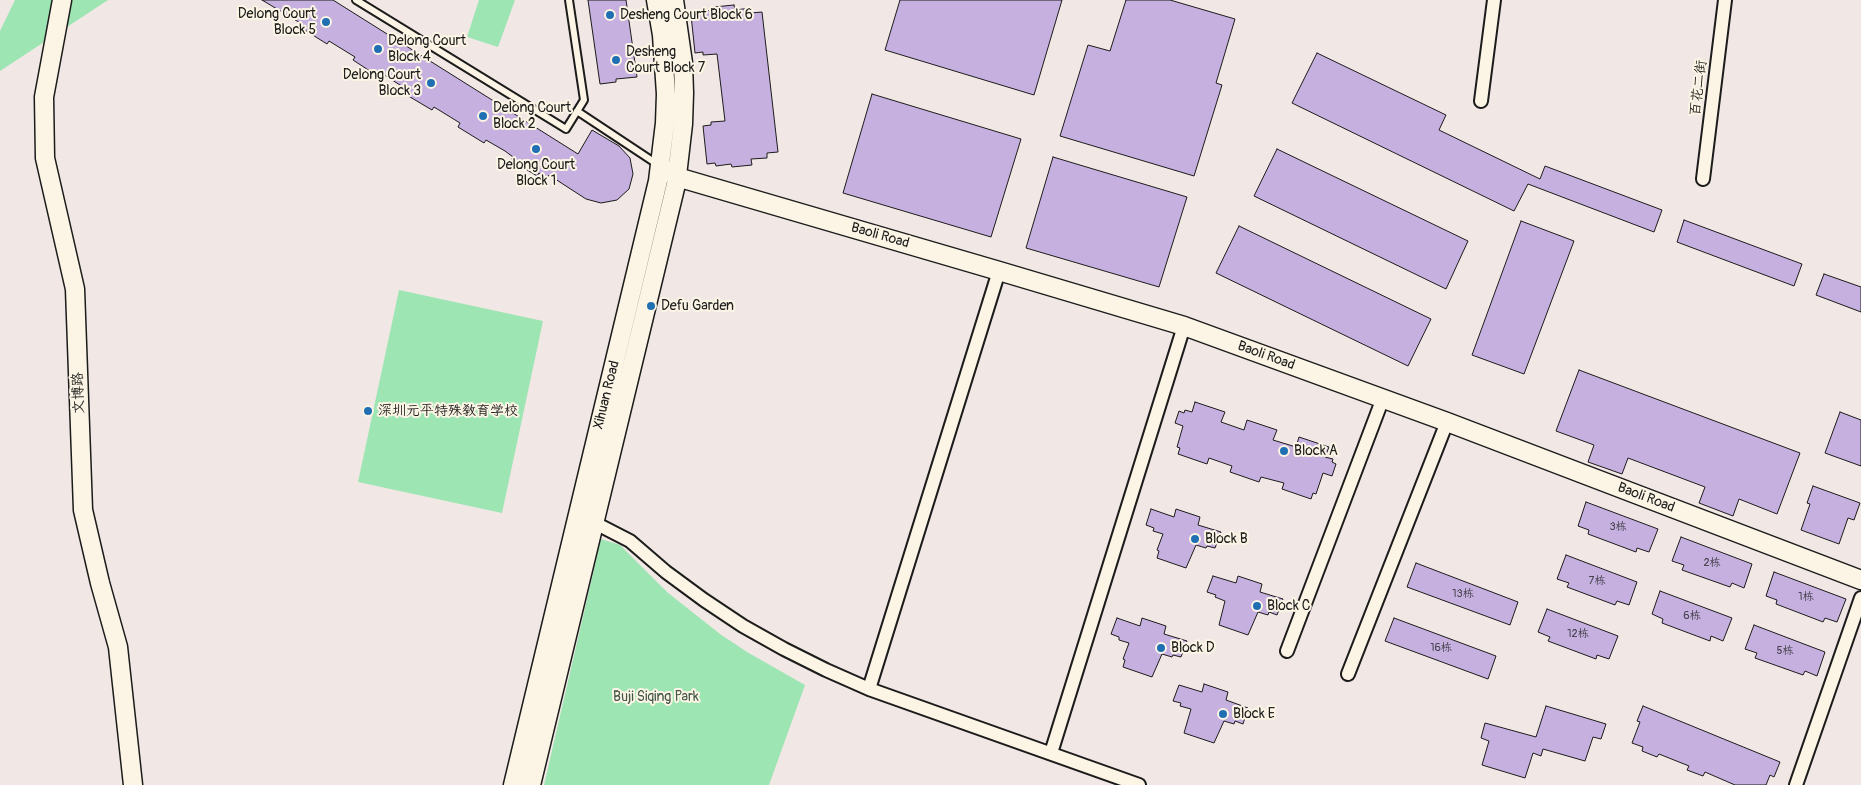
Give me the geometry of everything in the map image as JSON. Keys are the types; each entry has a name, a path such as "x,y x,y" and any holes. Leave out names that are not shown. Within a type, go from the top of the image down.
{"street":[{"name":"文博路","path":"62,0 44,97 45,158 75,289 84,510 100,582 118,647 133,785"},
{"name":"Xihuan Road","path":"531,785 660,167 666,123 666,94 662,35 656,0"},
{"name":"Xihuan Road","path":"513,785 586,521 676,177 683,124 684,93 681,48 674,0"},
{"path":"1480,101 1494,0"},
{"name":"百花二街","path":"1703,179 1725,0"},
{"name":"Baoli Road","path":"660,167 676,177 999,270 1184,326 1447,422 1861,580"},
{"path":"869,688 999,270"},
{"path":"1051,753 1184,326"},
{"path":"1287,651 1383,398"},
{"path":"1348,674 1447,422"},
{"path":"586,521 630,541 666,572 743,626 826,670 869,688 1139,785"},
{"path":"1796,785 1861,598"}],"lane":[{"path":"356,0 566,129 584,100 569,0"},
{"path":"577,111 660,167"}],"green space":[{"path":"15,0 108,0 0,71 0,31"},
{"path":"479,0 515,0 498,47 467,37"},
{"path":"399,290 543,321 502,513 358,482"},
{"name":"Buji Siqing Park","path":"601,539 620,545 667,592 720,634 747,652 805,685 769,785 544,785"}],"building":[{"path":"262,0 333,0 578,154 592,130 619,146 630,158 633,174 629,189 617,200 601,203 586,199 549,175 547,178 539,173 537,176 511,160 513,157 505,151 486,140 484,143 458,127 460,123 434,107 432,110 405,94 408,90 381,73 379,77 353,60 355,57 329,41 327,44 300,27 302,24"},
{"path":"588,0 626,0 637,77 616,79 616,82 600,84"},
{"path":"900,0 1062,0 1034,95 885,50"},
{"path":"1126,0 1170,0 1235,19 1216,83 1222,85 1194,176 1060,136 1088,45 1110,51"},
{"path":"734,5 735,10 751,8 751,13 762,12 778,152 767,153 767,158 751,159 752,165 732,167 731,164 716,166 715,163 707,164 703,126 711,125 711,122 725,121 717,54 703,55 703,52 695,53 691,15 714,10 714,7"},
{"path":"1317,53 1446,115 1439,130 1540,179 1545,166 1662,210 1654,232 1528,184 1514,211 1292,103"},
{"path":"872,94 1021,139 991,237 843,193"},
{"path":"1277,149 1468,241 1446,289 1254,196"},
{"path":"1053,157 1187,197 1159,287 1026,248"},
{"path":"1684,220 1802,264 1794,286 1677,242"},
{"path":"1521,221 1574,241 1524,374 1472,355"},
{"path":"1239,226 1431,319 1408,366 1216,273"},
{"path":"1824,274 1861,287 1861,312 1816,295"},
{"path":"1579,370 1800,453 1777,514 1739,499 1733,516 1699,503 1705,487 1628,458 1622,474 1588,462 1594,445 1556,431"},
{"name":"Block A","path":"1195,402 1225,412 1221,422 1244,430 1247,420 1277,430 1273,440 1296,447 1299,437 1329,447 1325,457 1333,459 1332,462 1336,464 1332,476 1323,473 1316,494 1313,493 1311,499 1282,489 1284,483 1261,477 1259,482 1230,472 1232,466 1209,458 1207,464 1178,454 1180,448 1177,447 1183,426 1175,423 1179,411 1184,413 1185,410 1192,412"},
{"path":"1840,412 1861,420 1861,466 1825,453"},
{"path":"1813,486 1860,503 1854,520 1848,518 1839,544 1801,530 1810,504 1807,503"},
{"path":"1586,502 1658,529 1649,552 1637,548 1636,552 1588,534 1589,530 1578,526"},
{"name":"Block B","path":"1151,509 1174,517 1176,509 1200,517 1198,525 1221,532 1215,548 1196,545 1186,568 1157,558 1159,551 1157,550 1163,534 1153,531 1154,528 1146,525"},
{"path":"1681,537 1752,564 1744,588 1732,583 1730,587 1682,570 1684,565 1672,561"},
{"path":"1566,555 1637,582 1629,605 1617,601 1615,605 1567,587 1569,583 1557,579"},
{"path":"1416,563 1518,602 1510,625 1407,587"},
{"path":"1774,572 1846,599 1837,622 1825,618 1823,622 1776,604 1777,600 1766,596"},
{"name":"Block C","path":"1213,576 1236,583 1238,576 1262,584 1260,592 1283,599 1277,615 1269,612 1268,615 1258,612 1248,635 1219,625 1225,601 1207,592"},
{"path":"1660,591 1732,618 1723,641 1711,636 1710,641 1662,623 1663,619 1652,614"},
{"path":"1547,609 1618,636 1609,659 1597,655 1596,659 1548,641 1550,637 1538,632"},
{"name":"Block D","path":"1117,618 1140,626 1142,618 1166,626 1164,634 1187,641 1181,657 1162,654 1152,677 1123,667 1125,660 1123,659 1129,643 1119,640 1119,637 1111,634"},
{"path":"1394,618 1496,656 1488,679 1385,641"},
{"path":"1754,625 1825,652 1817,676 1805,671 1803,675 1755,658 1757,653 1745,649"},
{"name":"Block E","path":"1204,684 1228,692 1226,700 1248,708 1243,724 1235,721 1234,724 1224,721 1214,743 1184,733 1191,709 1180,706 1181,703 1173,701 1179,685 1202,692"},
{"path":"1546,706 1606,724 1601,739 1593,737 1585,761 1543,749 1541,756 1533,753 1525,778 1482,765 1489,741 1481,738 1485,723 1536,737"},
{"path":"1643,706 1780,762 1774,777 1770,775 1766,785 1735,785 1705,772 1703,776 1687,770 1689,766 1659,754 1657,757 1642,751 1643,747 1632,743 1640,722 1637,721"}],"place":[{"name":"Desheng Court Block 6","path":"610,15"},
{"name":"Delong Court Block 5","path":"326,22"},
{"name":"Delong Court Block 4","path":"378,49"},
{"name":"Desheng Court Block 7","path":"616,60"},
{"name":"Delong Court Block 3","path":"431,83"},
{"name":"Delong Court Block 2","path":"483,116"},
{"name":"Delong Court Block 1","path":"536,149"},
{"name":"Defu Garden","path":"651,306"},
{"name":"深圳元平特殊教育学校","path":"368,411"},
{"name":"Block A","path":"1284,451"},
{"name":"Block B","path":"1195,539"},
{"name":"Block C","path":"1257,606"},
{"name":"Block D","path":"1161,648"},
{"name":"Block E","path":"1223,714"}]}
